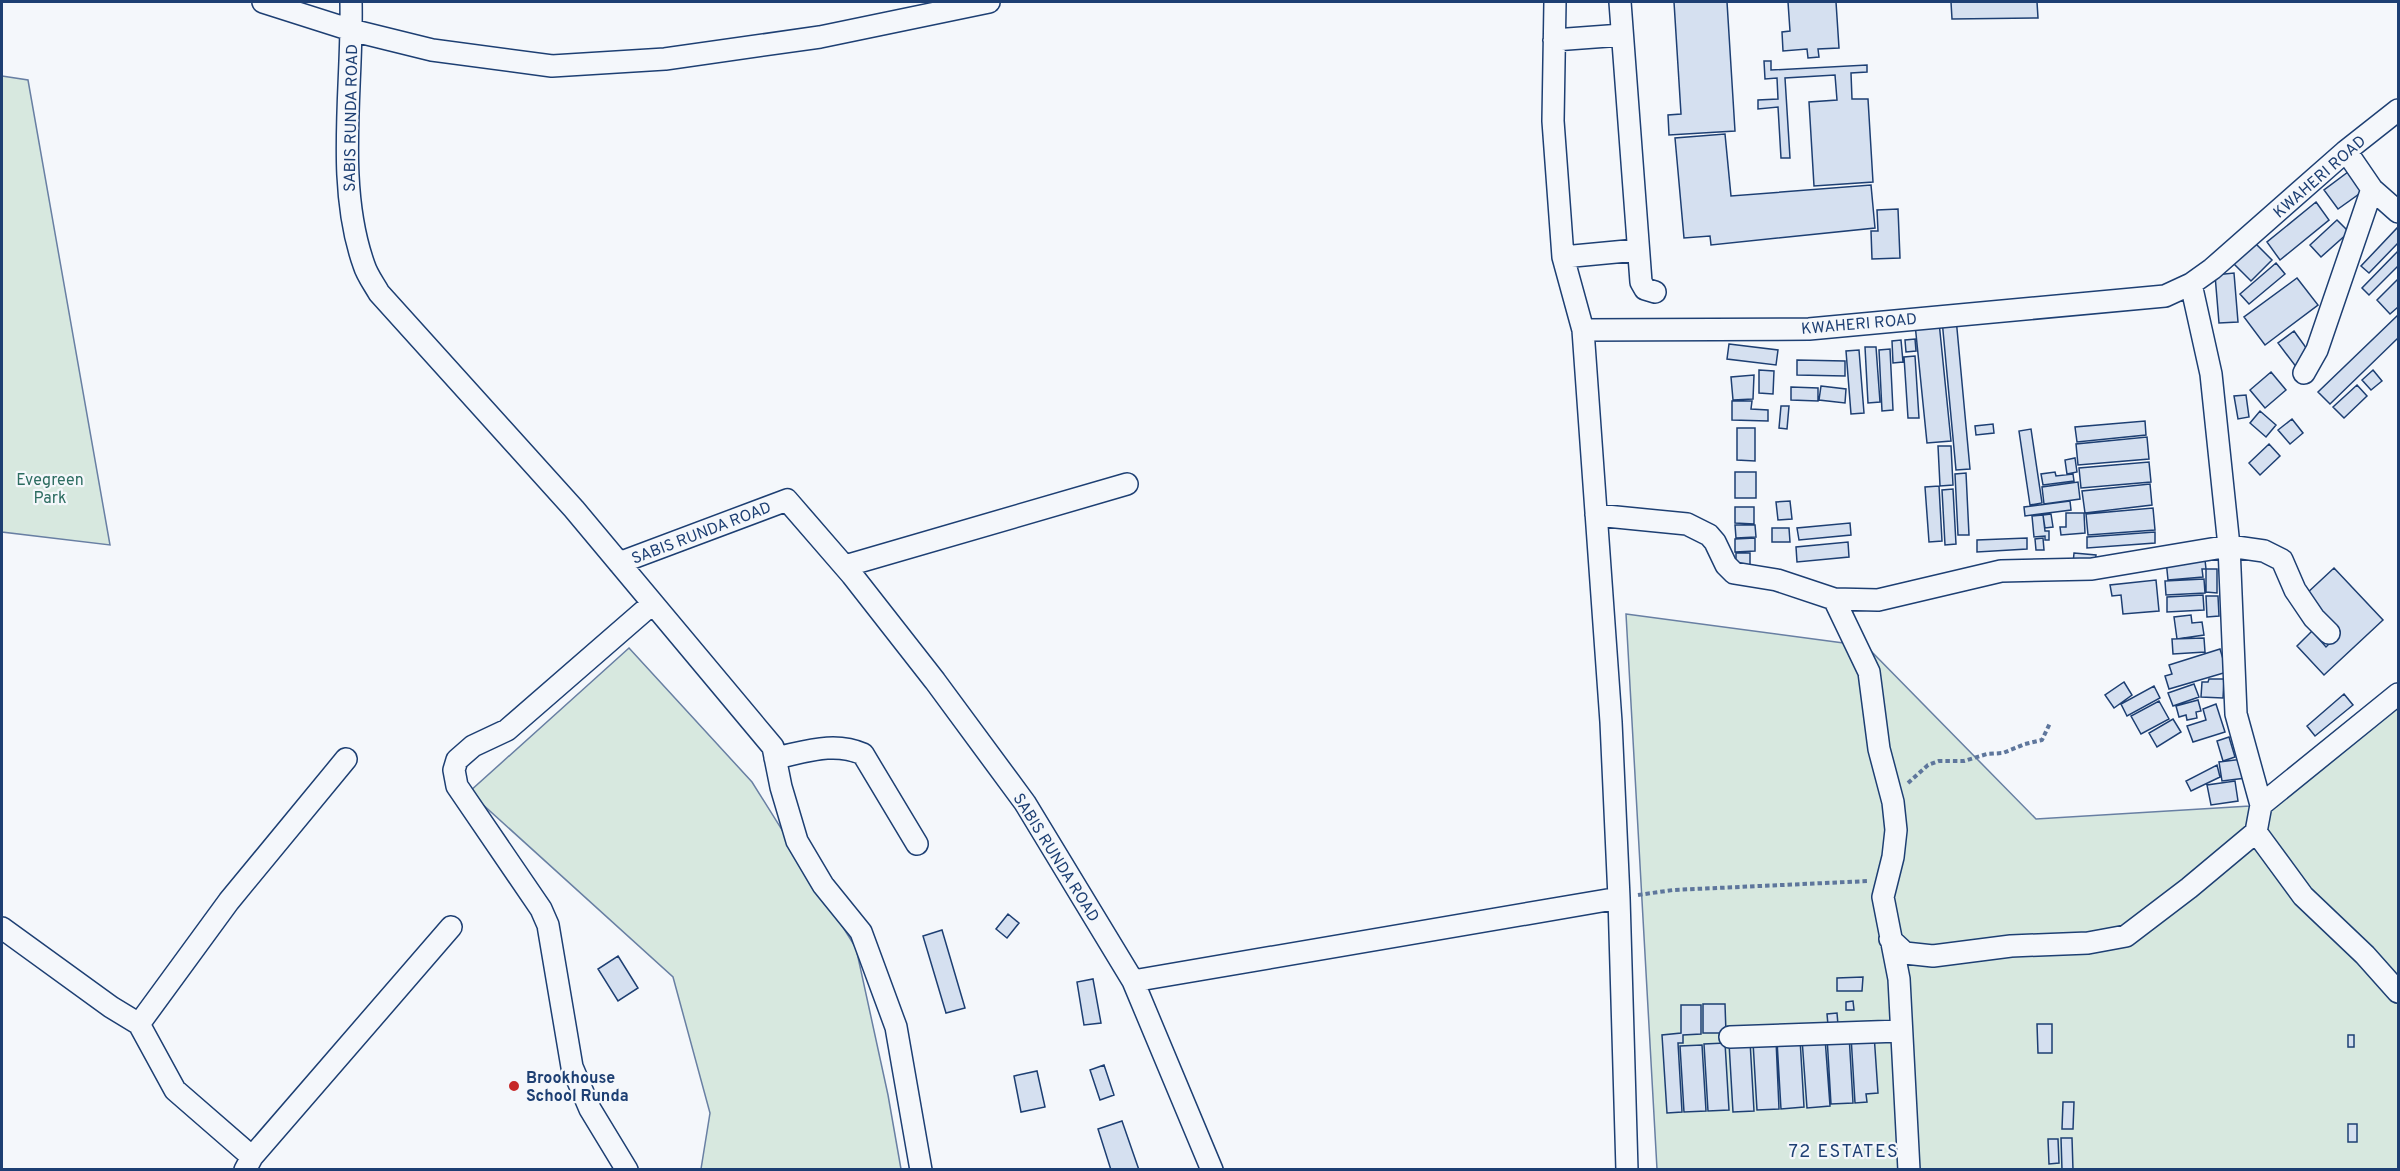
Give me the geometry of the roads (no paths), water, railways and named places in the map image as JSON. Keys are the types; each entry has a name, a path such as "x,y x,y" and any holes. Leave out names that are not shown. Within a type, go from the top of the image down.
{"street":[{"path":"263,2 351,30 432,50 552,66 665,58 809,38 989,2"},
{"name":"SABIS RUNDA ROAD","path":"351,2 348,187 352,219 364,266 379,293 529,458 619,563 787,500 845,566 935,681 1025,803 1133,981 1212,1170"},
{"path":"1555,2 1553,121 1563,257 1583,330 1611,722 1627,1170"},
{"path":"1620,2 1637,250 1641,282 1646,289 1654,292"},
{"path":"1554,40 1623,35"},
{"name":"KWAHERI ROAD","path":"1583,330 1809,328 2165,296 2191,284 2247,241 2346,151 2398,110"},
{"path":"2346,151 2372,189 2398,212"},
{"path":"2304,373 2317,350 2372,189"},
{"path":"1563,257 1637,250"},
{"path":"1890,939 1905,953 1933,956 2012,946 2088,943 2126,936 2256,832 2261,805 2236,714 2229,546 2211,374 2191,284"},
{"path":"845,566 1127,484"},
{"path":"1596,515 1687,524 1709,535 1726,565 1734,573 1777,580 1834,599 1878,600 2001,571 2092,569 2229,546 2264,551 2282,560 2295,590 2314,618 2329,633"},
{"path":"619,563 773,747 797,841 823,885 861,932 896,1027 921,1170"},
{"path":"1834,599 1869,672 1879,749 1893,802 1896,830 1893,857 1883,897 1899,979 1909,1170"},
{"path":"627,1170 591,1109 572,1067 548,925 541,909 457,786 454,770 465,753 507,730 652,604"},
{"path":"2261,805 2398,694"},
{"path":"775,758 831,746 849,747 863,754 917,844"},
{"path":"139,1024 229,901 346,759"},
{"path":"2256,832 2304,896 2365,955 2398,992"},
{"path":"1133,981 1619,898"},
{"path":"2,928 111,1007 139,1024 174,1090 248,1163 451,927"},
{"path":"1899,979 1933,956"},
{"path":"1730,1037 1900,1031"}],"place":[{"name":"Brookhouse School Runda","path":"514,1086"}],"district":[{"name":"72 ESTATES","path":"1844,1151"}],"park label":[{"name":"Evegreen Park","path":"50,488"}]}
